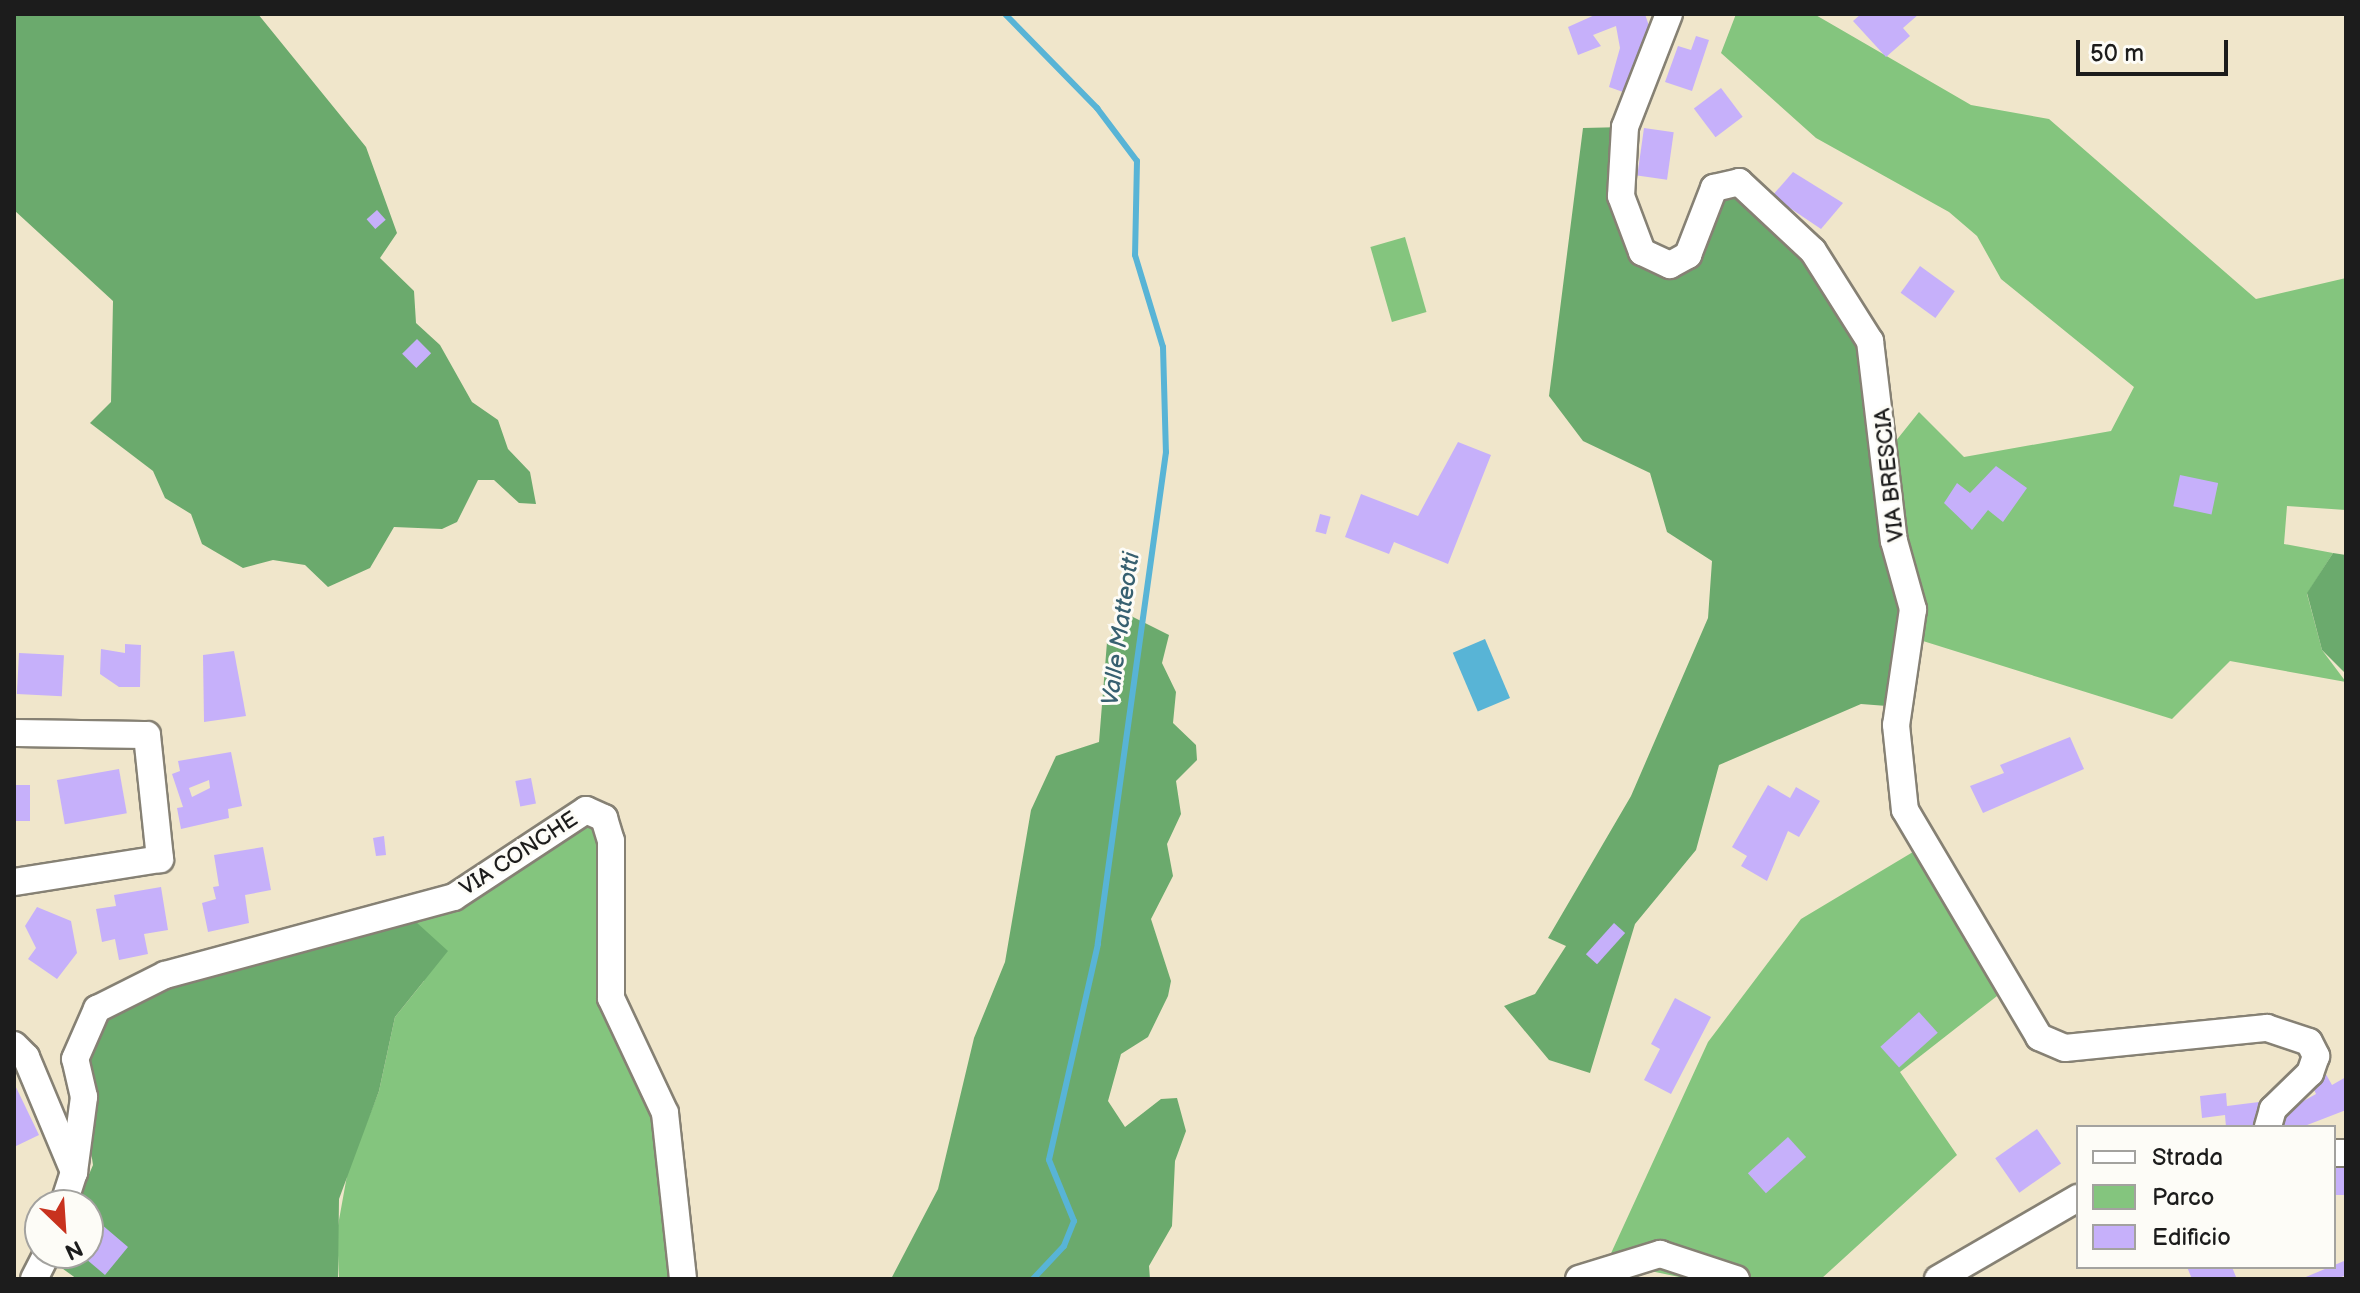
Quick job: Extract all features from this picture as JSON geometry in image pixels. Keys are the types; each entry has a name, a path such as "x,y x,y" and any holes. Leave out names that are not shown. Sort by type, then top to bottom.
{"street":[{"name":"VIA BRESCIA","path":"1669,14 1625,127 1621,196 1642,252 1670,265 1688,255 1714,188 1739,182 1796,229 1870,341 1894,541 1913,609 1896,725 1905,810 2039,1037 2065,1048 2267,1028 2309,1042 2316,1056 2310,1073 2273,1109 2269,1125"},
{"path":"14,733 147,735 160,859 14,882"},
{"name":"VIA CONCHE","path":"74,1172 84,1097 75,1059 97,1009 165,975 454,897 586,810 604,818 611,841 611,998 665,1113 683,1279"},
{"path":"14,1045 74,1172 68,1189"},
{"path":"1938,1279 2076,1199"},
{"path":"1579,1279 1660,1254 1736,1279"}],"green space":[{"path":"14,14 258,14 366,147 397,233 380,258 414,291 416,323 440,345 472,402 498,420 508,449 530,472 536,504 519,503 494,480 478,480 457,522 442,529 394,527 370,568 328,587 305,565 273,560 243,568 202,544 191,514 165,498 153,471 90,423 111,402 113,301 14,210"},
{"path":"1736,14 1814,14 1971,105 2049,119 2256,299 2346,278 2346,510 2287,506 2284,544 2333,553 2307,594 2322,650 2346,682 2230,661 2172,719 1907,636 1887,452 1919,412 1964,457 2111,431 2134,387 2001,279 1977,236 1949,212 1816,138 1721,53"},
{"path":"1625,127 1630,227 1670,265 1707,199 1749,191 1870,341 1907,636 1900,707 1861,704 1719,765 1696,850 1635,924 1590,1073 1549,1060 1504,1006 1535,994 1566,946 1548,938 1631,796 1708,618 1712,561 1667,532 1650,473 1583,441 1549,396 1583,128"},
{"path":"1405,237 1426,312 1392,322 1370,247"},
{"path":"2333,553 2346,555 2346,674 2322,650 2307,593"},
{"path":"1125,613 1169,635 1162,663 1176,692 1173,723 1196,745 1197,760 1176,781 1181,814 1167,844 1173,876 1151,919 1171,981 1168,996 1148,1037 1121,1054 1108,1101 1125,1127 1161,1099 1177,1098 1186,1131 1175,1161 1172,1226 1149,1266 1150,1279 891,1279 938,1189 974,1038 1005,962 1031,810 1056,756 1099,742 1107,642"},
{"path":"578,820 602,830 612,980 655,1117 672,1279 339,1279 337,1231 348,1170 379,1091 395,1017 424,981 405,912"},
{"path":"1938,837 1956,897 2006,989 1900,1072 1957,1155 1821,1279 1689,1279 1607,1262 1708,1042 1801,919"},
{"path":"405,912 448,951 395,1017 379,1091 339,1199 338,1279 77,1279 63,1269 104,1269 104,1189 83,1189 93,1165 78,1066 100,1001"}],"water":[{"path":"1485,639 1510,698 1478,712 1453,653"}],"building":[{"path":"1597,14 1645,14 1651,32 1623,92 1609,87 1620,48 1616,26 1593,35 1601,46 1578,55 1568,27"},
{"path":"1861,14 1919,14 1903,28 1910,36 1886,57 1853,21"},
{"path":"1696,36 1709,40 1692,91 1665,82 1678,46 1691,50"},
{"path":"1721,88 1743,117 1716,137 1694,108"},
{"path":"1644,128 1674,132 1667,180 1637,176"},
{"path":"1793,172 1843,203 1821,229 1772,196"},
{"path":"377,210 386,220 375,229 367,219"},
{"path":"1920,266 1955,291 1935,318 1901,293"},
{"path":"417,339 431,353 416,368 402,354"},
{"path":"1458,442 1491,455 1448,564 1394,542 1389,554 1345,537 1361,494 1418,516"},
{"path":"1996,466 2027,488 2003,522 1988,510 1972,530 1944,503 1957,483 1970,493"},
{"path":"2180,475 2218,483 2211,514 2173,506"},
{"path":"1320,514 1331,517 1326,534 1315,531"},
{"path":"125,644 141,645 140,687 119,687 100,674 101,649 125,653"},
{"path":"234,651 246,716 204,722 203,655"},
{"path":"19,653 64,655 62,696 17,694"},
{"path":"2070,737 2084,769 1983,813 1970,786 2004,773 2000,765"},
{"path":"231,752 242,806 228,809 229,818 181,829 177,808 183,807 172,774 180,771 178,761","holes":["209,780 210,788 192,797 189,788"]},
{"path":"119,769 127,813 65,824 57,780"},
{"path":"531,778 536,804 520,807 515,781"},
{"path":"14,785 30,785 30,821 14,821"},
{"path":"1768,785 1790,798 1796,787 1820,801 1799,837 1788,831 1767,881 1741,866 1747,856 1732,847"},
{"path":"384,836 386,855 376,856 373,838"},
{"path":"263,847 271,890 245,895 249,923 208,932 202,903 216,899 213,887 219,886 214,855"},
{"path":"161,887 168,930 144,934 148,954 119,960 115,939 102,942 96,909 116,906 114,895"},
{"path":"37,907 71,921 77,953 57,979 28,959 36,948 25,926"},
{"path":"1614,923 1625,933 1597,964 1586,954"},
{"path":"1675,998 1711,1017 1671,1094 1644,1080 1660,1049 1651,1044"},
{"path":"1919,1012 1938,1033 1899,1068 1880,1047"},
{"path":"2323,1069 2332,1085 2346,1077 2346,1110 2307,1125 2275,1125 2273,1118 2316,1094 2309,1079"},
{"path":"14,1083 39,1135 14,1147"},
{"path":"2226,1093 2227,1106 2259,1102 2262,1125 2226,1125 2225,1115 2202,1118 2200,1096"},
{"path":"2037,1129 2061,1163 2019,1193 1995,1158"},
{"path":"1788,1137 1806,1157 1766,1193 1748,1173"},
{"path":"2336,1167 2346,1167 2346,1195 2336,1195"},
{"path":"104,1227 128,1247 105,1275 98,1269 104,1269"},
{"path":"2344,1261 2346,1275 2337,1279 2301,1279 2325,1269 2336,1269 2336,1264"},
{"path":"2188,1269 2233,1269 2236,1277 2192,1279"}],"waterway":[{"name":"Valle Matteotti","path":"1005,14 1097,108 1137,161 1135,255 1163,347 1166,452 1098,944 1049,1160 1074,1221 1064,1246 1033,1279"}]}
